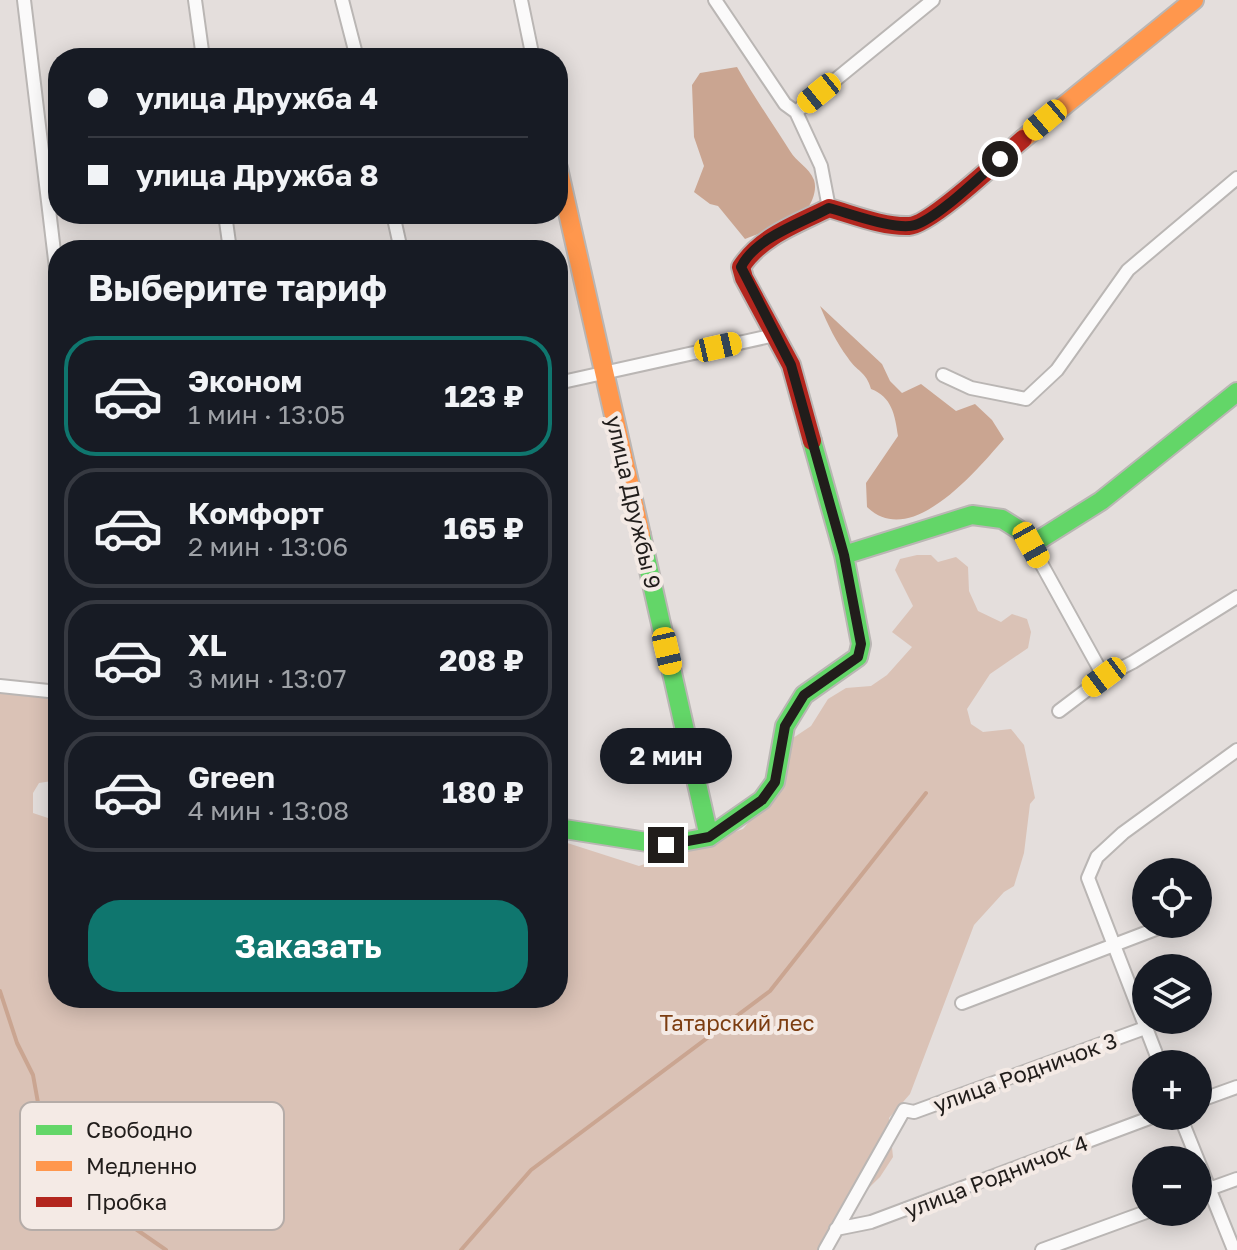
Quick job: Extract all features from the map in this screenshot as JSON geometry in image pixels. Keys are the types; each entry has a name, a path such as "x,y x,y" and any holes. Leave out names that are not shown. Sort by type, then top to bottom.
{"street":[{"path":"24,0 48,201"},
{"path":"195,0 202,48"},
{"path":"342,0 354,48"},
{"path":"521,0 531,48"},
{"path":"715,0 785,104 796,112 821,166 829,208"},
{"path":"796,112 933,0"},
{"path":"568,830 666,845 709,837 762,800 775,782 785,726 804,695 858,657 861,644 844,555 791,365 741,267 746,256 756,247 829,208 894,225 913,226 931,217 1194,0"},
{"path":"943,375 971,388 1026,399 1057,370 1128,270 1237,178"},
{"name":"улица Дружбы 9","path":"568,211 709,837"},
{"path":"568,381 775,335"},
{"path":"1031,545 1101,501 1237,392"},
{"path":"844,555 972,515 1002,519 1021,531 1031,545 1104,677"},
{"path":"1059,711 1104,677 1237,597"},
{"path":"0,686 48,691"},
{"path":"1132,993 1088,878 1097,857 1123,833 1237,750"},
{"path":"962,1003 1132,938"},
{"name":"улица Родничок 3","path":"836,1229 904,1110 914,1112 1132,1033"},
{"path":"1212,1096 1237,1087"},
{"name":"улица Родничок 4","path":"836,1229 871,1222 1132,1125"},
{"path":"1212,1187 1237,1179"},
{"path":"1212,1206 1234,1250"},
{"path":"1042,1250 1132,1217"},
{"path":"825,1250 836,1229"}],"green space":[{"name":"Татарский лес","path":"931,555 938,562 956,557 968,567 969,591 978,611 1001,622 1012,614 1027,619 1031,632 1028,648 990,674 967,709 971,724 983,732 1011,729 1024,745 1035,798 1030,804 1024,853 1014,886 1004,892 974,925 910,1094 889,1118 893,1157 880,1177 835,1221 819,1250 0,1250 0,688 48,693 48,782 39,783 33,793 33,813 48,818 48,1008 568,1008 568,843 639,866 743,829 779,785 790,740 811,726 828,699 846,688 871,686 887,675 912,647 892,632 913,606 895,570 900,559"}],"shaded area":[{"path":"737,67 793,155 812,175 815,187 811,202 801,215 745,239 718,206 694,192 704,166 694,137 692,85 700,73"},
{"path":"820,306 882,364 890,381 902,393 921,384 956,411 975,404 992,420 1004,439 960,486 922,513 903,519 884,518 867,507 866,483 898,436 895,421 888,402 871,389 867,379 851,363"}],"waterway":[{"path":"461,1250 531,1170 770,991 926,793"},
{"path":"0,991 17,1043 33,1075 38,1102"},
{"path":"137,1230 166,1250"}],"traffic: fast":[{"path":"844,555 972,515 1002,519 1021,531 1031,545 1101,501 1237,392"},
{"path":"568,830 666,845 709,837 762,800 775,782 785,726 804,695 858,657 861,644 844,555 812,441"},
{"path":"641,535 709,837"}],"traffic: slow":[{"path":"1023,139 1194,0"},
{"path":"568,212 641,535"}],"traffic: jam":[{"path":"812,441 791,365 741,267 769,239 829,208 889,225 919,223 949,203 1023,139"}],"route":[{"path":"666,845 709,837 762,800 775,782 785,726 804,695 858,657 861,644 844,555 791,365 744,278 741,267 746,256 756,247 829,208 894,225 913,226 931,217 1000,159"}]}
